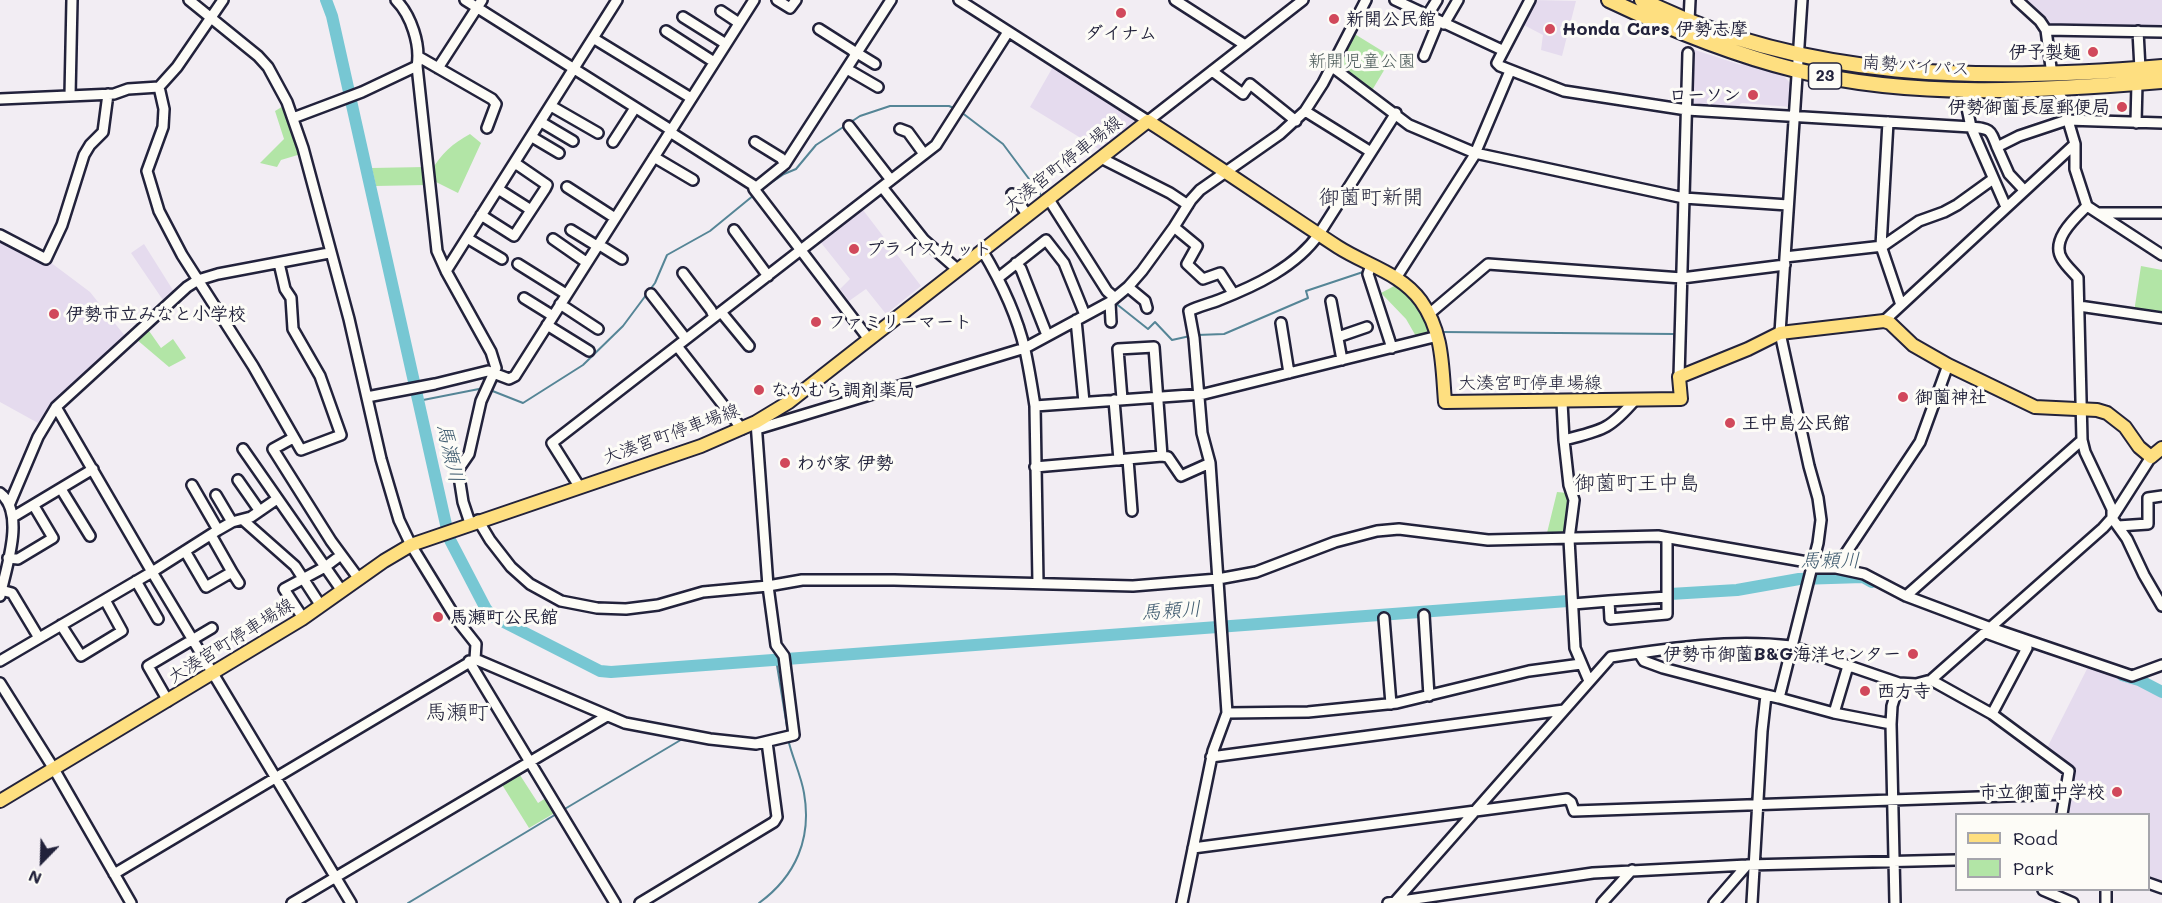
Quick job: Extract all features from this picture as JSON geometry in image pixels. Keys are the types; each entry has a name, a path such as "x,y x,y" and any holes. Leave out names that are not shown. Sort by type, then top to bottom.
{"highway":[{"name":"南勢バイパス","path":"1610,0 1715,46 1798,70 1897,86 1968,88 2138,76 2162,81"},
{"name":"南勢バイパス","path":"1642,0 1735,38 1799,56 1888,70 2053,82"},
{"name":"南勢バイパス","path":"2138,76 2162,67"}],"main road":[{"name":"大湊宮町停車場線","path":"0,801 214,674 303,618 411,545 756,426 1148,121 1319,234 1396,278 1416,295 1429,314 1438,336 1445,402 1681,399 1679,377"},
{"path":"1679,377 1780,333 1884,321 1890,323 1913,345 1948,365 2035,407 2097,410 2107,413 2125,427 2139,447 2159,451"}],"street":[{"path":"70,96 72,0"},
{"path":"189,0 268,67 282,92 293,118 349,319 381,459 399,520 411,545 458,620 476,644 472,660 615,903"},
{"path":"0,99 108,94 128,89 159,87 177,67 223,0"},
{"path":"396,0 407,16 416,40 433,229 437,250 446,271 491,352 495,364 494,372 486,388 469,454 458,470 463,502 474,522 511,567 530,584 561,601 577,605 626,609 658,605 703,592 768,586 802,580 1133,586 1218,579 1256,572 1335,542 1377,531 1399,529 1488,540 1658,536 1810,572 1836,568 1864,574 1906,596 2027,648 1992,714"},
{"path":"465,0 479,4 573,69 753,185 868,338"},
{"path":"446,271 618,0"},
{"path":"367,397 488,371 509,379 513,378 754,0"},
{"path":"777,0 790,8 796,0"},
{"path":"959,0 1148,121 1303,0"},
{"path":"1175,0 1245,45"},
{"path":"472,660 625,723 694,737 756,744 794,735 784,656 776,645 768,586 756,426 1024,348 1112,300 1128,287 1200,190 1296,121 1305,111 1366,0"},
{"path":"1395,0 1502,50"},
{"path":"1427,16 1437,0"},
{"path":"1424,56 1441,23 1458,0"},
{"path":"1530,0 1502,50 1497,65 1564,92 1687,110 1988,128 2009,174 2024,190"},
{"path":"1689,21 1690,0"},
{"path":"1779,698 1818,543 1821,520 1780,333 1802,0"},
{"path":"2017,0 2040,21 2046,30 2053,82 2061,97 2075,144 2075,169 2087,206 2162,255"},
{"path":"757,193 786,164 847,69 886,2"},
{"path":"438,68 479,4"},
{"path":"721,11 739,23"},
{"path":"683,17 726,44"},
{"path":"819,29 856,54 875,63"},
{"path":"2046,30 2162,32"},
{"path":"666,31 714,62"},
{"path":"2136,123 2138,31"},
{"path":"579,486 552,443 936,145 1008,32"},
{"path":"593,38 691,98"},
{"path":"1679,377 1688,53"},
{"path":"293,118 362,92 418,61 438,68 492,99 496,104 487,128"},
{"path":"1331,66 1410,125 1475,153 1684,198 1788,205"},
{"path":"847,69 878,87"},
{"path":"1396,278 1475,153 1510,70"},
{"path":"1212,71 1243,94 1250,84 1296,121"},
{"path":"159,87 164,101 163,127 147,171 159,211 182,255 253,366 301,450 341,435 320,376 293,329 291,298 285,289 279,263"},
{"path":"1968,88 1967,108 1971,127 2006,207"},
{"path":"0,235 46,258 62,225 84,155 90,144 103,132 108,94"},
{"path":"551,106 598,133"},
{"path":"613,142 635,108"},
{"path":"1305,111 1371,152"},
{"path":"1182,903 1211,758 1227,713 1210,463 1202,433 1194,338 1189,311 1284,268 1304,250 1319,234 1396,113"},
{"path":"1997,147 2019,136 2067,120 2162,123"},
{"path":"542,122 573,141"},
{"path":"1888,122 1881,246 1901,305"},
{"path":"849,126 891,180"},
{"path":"900,129 908,132 924,154"},
{"path":"532,136 559,153"},
{"path":"755,142 781,158 786,164"},
{"path":"1884,321 2075,144"},
{"path":"654,157 693,180"},
{"path":"1101,158 1170,193 1188,205"},
{"path":"481,215 514,236 531,210 547,184 515,163"},
{"path":"1429,314 1488,264 1682,278 1881,246 1919,221 1957,205 1993,179"},
{"path":"567,187 615,218"},
{"path":"882,187 924,240 957,269"},
{"path":"498,189 531,210"},
{"path":"1012,194 1027,214"},
{"path":"1048,198 1112,300 1111,322"},
{"path":"2087,206 2070,225 2059,244 2061,258 2078,278 2082,440 2085,452 2112,509 2115,522 2127,539 2144,575 2159,593 2162,606"},
{"path":"2099,213 2162,213"},
{"path":"1174,228 1197,246 1186,264 1203,279 1220,273 1233,293"},
{"path":"571,230 622,259"},
{"path":"734,230 768,276"},
{"path":"466,238 502,259"},
{"path":"553,239 586,262"},
{"path":"998,278 1046,240 1064,263 1081,317 1084,402"},
{"path":"982,250 998,278 1024,348 1035,406 1038,583"},
{"path":"10,503 38,437 56,407 172,300 198,280 218,274 329,253"},
{"path":"1016,263 1021,269 1047,335"},
{"path":"518,264 566,294"},
{"path":"1371,265 1368,274 1392,348"},
{"path":"683,273 711,310 749,346"},
{"path":"1128,287 1145,301 1147,308"},
{"path":"651,294 686,339"},
{"path":"524,298 553,316"},
{"path":"1331,301 1342,360"},
{"path":"560,304 598,329"},
{"path":"2079,306 2162,318"},
{"path":"1281,323 1289,373"},
{"path":"547,325 589,351"},
{"path":"1338,337 1367,327"},
{"path":"1035,406 1199,394 1438,336"},
{"path":"677,346 742,429"},
{"path":"1132,511 1123,460 1118,400 1118,349 1154,347 1162,456"},
{"path":"1836,568 1920,442 1948,365"},
{"path":"1564,440 1601,430 1616,422 1635,400"},
{"path":"1562,402 1569,484 1574,500 1569,539 1575,648 1589,681"},
{"path":"56,407 152,572 351,903"},
{"path":"293,438 273,449 359,579"},
{"path":"1906,596 2082,440"},
{"path":"243,449 342,591"},
{"path":"1393,902 1611,657 1730,643 1791,646 1899,683 1916,684 1931,680 2115,522 2159,451"},
{"path":"1035,467 1162,456 1168,458 1181,476 1210,463"},
{"path":"13,517 93,469"},
{"path":"238,480 259,510"},
{"path":"192,485 239,583"},
{"path":"61,489 90,536"},
{"path":"0,493 10,503 14,527 1,593 12,593 39,638"},
{"path":"216,495 232,522"},
{"path":"2115,522 2148,524 2148,498 2162,495"},
{"path":"0,661 232,522 243,520 277,499"},
{"path":"8,558 18,559 53,538 34,506"},
{"path":"243,520 295,566 321,606"},
{"path":"1609,601 1610,618 1667,614 1667,538"},
{"path":"185,551 206,587 232,572"},
{"path":"303,618 284,589 325,567 341,555"},
{"path":"136,581 158,619"},
{"path":"1573,604 1667,597"},
{"path":"62,625 81,656 122,631 105,600"},
{"path":"1424,615 1429,696"},
{"path":"1384,618 1391,704"},
{"path":"168,701 148,666 212,628"},
{"path":"1988,630 2132,676 2162,665"},
{"path":"1639,653 1644,661 1662,668 1834,713 1891,724"},
{"path":"114,874 472,660"},
{"path":"1227,713 1317,711 1391,704 1511,675 1581,664"},
{"path":"1834,713 1848,666"},
{"path":"1931,680 1992,714 2069,771 2062,813"},
{"path":"0,683 54,769 130,903"},
{"path":"1895,903 1891,724 1892,706 1899,683"},
{"path":"1752,903 1751,865 1766,695"},
{"path":"1211,758 1564,710"},
{"path":"292,903 607,716"},
{"path":"640,903 774,822 777,817 767,742"},
{"path":"1193,848 1567,799 1571,802 1574,811 2065,794"},
{"path":"1393,902 1551,878 1632,870 1955,860"},
{"path":"1714,903 1751,865"},
{"path":"1602,903 1632,870"},
{"path":"2045,891 2073,903"}],"shaded area":[{"name":"Honda Cars 伊勢志摩","path":"1533,0 1576,1 1562,56 1541,50 1543,35 1520,23"},
{"path":"2025,0 2162,0 2162,29 2052,26"},
{"path":"1692,49 1741,65 1742,63 1780,72 1792,85 1791,107 1742,103 1739,108 1690,106"},
{"path":"1054,65 1140,119 1102,151 1030,107"},
{"path":"860,206 921,286 886,314 866,289 849,301 840,289 850,279 818,239"},
{"name":"伊勢市立みなと小学校","path":"0,235 46,259 90,292 125,336 49,406 38,423 0,402"},
{"path":"144,244 176,295 165,303 131,253"},
{"name":"市立御薗中学校","path":"2088,667 2139,685 2162,696 2162,881 2150,876 2150,813 2068,813 2074,769 2047,748"}],"green space":[{"name":"新開児童公園","path":"1353,33 1392,57 1371,92 1335,65"},
{"path":"285,105 301,154 281,160 277,167 260,163 284,139 275,111"},
{"path":"470,134 481,143 458,193 432,180 431,171 448,150"},
{"path":"425,167 426,185 376,186 372,168"},
{"path":"2141,266 2162,270 2162,316 2134,312"},
{"path":"1396,285 1403,288 1414,299 1433,333 1417,338 1406,319 1381,293"},
{"path":"147,328 161,348 173,339 186,358 169,367 136,339"},
{"path":"1557,492 1568,493 1572,502 1567,537 1546,537"},
{"path":"518,772 538,803 549,796 558,811 529,828 501,783"}],"waterway":[{"name":"馬瀬川","path":"326,0 332,16 449,538 486,609 492,616 600,671 1568,601"},
{"path":"759,191 784,174 796,169 816,145 860,116 890,106 949,106 956,109"},
{"path":"961,112 1003,144 1041,195"},
{"path":"490,390 523,403 583,365 623,326 655,283 667,255 710,231 754,195"},
{"path":"1197,335 1224,334 1308,298 1306,291 1363,272 1364,274"},
{"path":"1114,302 1148,329 1155,322 1172,340 1190,336"},
{"path":"1443,332 1674,334 1674,370"},
{"path":"418,401 484,388"},
{"name":"馬頼川","path":"1670,594 1737,590 1799,579 1863,577 1872,582"},
{"path":"776,659 788,733"},
{"name":"馬頼川","path":"2122,675 2139,680 2162,692"},
{"path":"563,810 684,738"},
{"path":"759,903 783,881 792,868 806,825 804,793 788,739"},
{"path":"408,903 558,813"}],"place":[{"name":"ダイナム","path":"1121,13"},
{"name":"新開公民館","path":"1334,19"},
{"name":"Honda Cars 伊勢志摩","path":"1550,29"},
{"name":"伊予製麺","path":"2093,52"},
{"name":"ローソン","path":"1753,95"},
{"name":"伊勢御薗長屋郵便局","path":"2122,107"},
{"name":"プライスカット","path":"854,249"},
{"name":"伊勢市立みなと小学校","path":"54,314"},
{"name":"ファミリーマート","path":"816,322"},
{"name":"なかむら調剤薬局","path":"759,390"},
{"name":"御薗神社","path":"1903,397"},
{"name":"王中島公民館","path":"1730,423"},
{"name":"わが家 伊勢","path":"785,463"},
{"name":"馬瀬町公民館","path":"438,617"},
{"name":"伊勢市御薗B&G海洋センター","path":"1913,654"},
{"name":"西方寺","path":"1865,691"},
{"name":"市立御薗中学校","path":"2117,792"}],"district":[{"name":"御薗町新開","path":"1371,198"},
{"name":"御薗町王中島","path":"1637,484"},
{"name":"馬瀬町","path":"457,713"}]}
